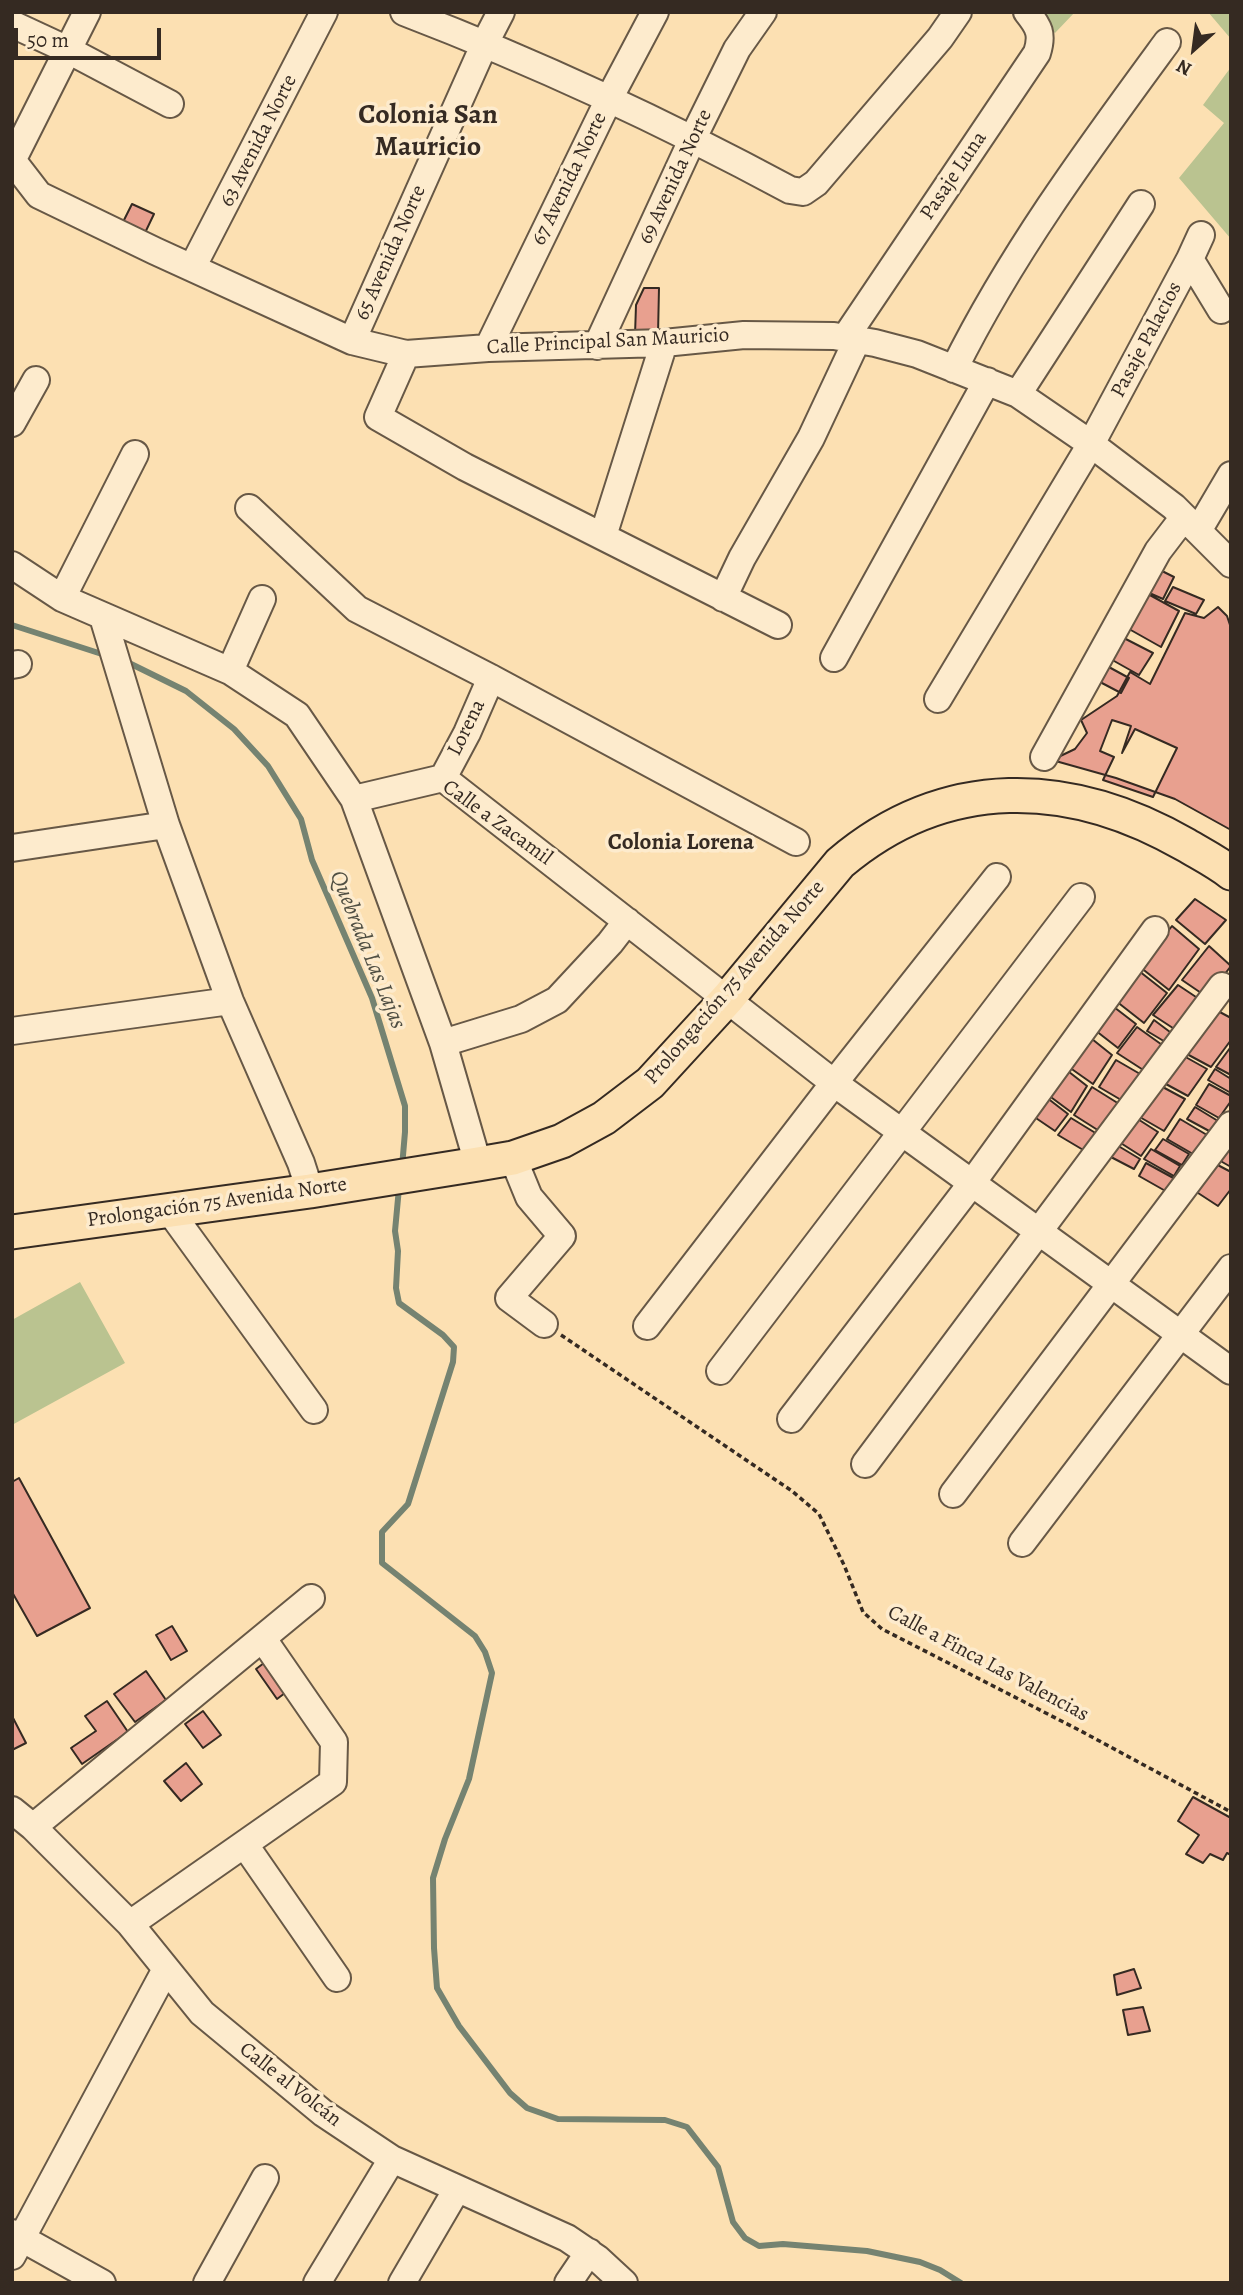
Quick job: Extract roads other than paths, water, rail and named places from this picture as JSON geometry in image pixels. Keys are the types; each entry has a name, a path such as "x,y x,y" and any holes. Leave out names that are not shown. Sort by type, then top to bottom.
{"main road":[{"name":"Prolongación 75 Avenida Norte","path":"12,1232 310,1191 513,1158 562,1141 604,1118 650,1083 728,998 840,863 861,846 891,828 937,807 979,798 1026,794 1076,800 1115,810 1167,834 1231,873"}],"street":[{"path":"12,160 87,12"},
{"name":"63 Avenida Norte","path":"192,268 324,12"},
{"path":"404,12 485,43 610,97 790,190 803,192 816,183 940,38 958,12"},
{"name":"65 Avenida Norte","path":"352,341 501,12"},
{"name":"67 Avenida Norte","path":"488,348 610,97 655,12"},
{"name":"69 Avenida Norte","path":"597,346 737,49 763,12"},
{"name":"Pasaje Luna","path":"723,598 742,558 811,438 851,339 1037,53 1041,41 1040,29 1027,12"},
{"path":"12,24 68,50 170,104"},
{"path":"954,369 971,334 1031,234 1167,42"},
{"name":"Calle Principal San Mauricio","path":"12,160 39,195 352,341 406,354 488,348 664,343 744,335 851,339 917,354 1018,394 1091,444 1174,507 1231,564"},
{"path":"1018,394 1141,204"},
{"name":"Pasaje Palacios","path":"938,699 1091,444 1201,235"},
{"path":"1190,259 1222,310"},
{"path":"603,536 664,343"},
{"path":"406,354 378,417 465,467 778,625"},
{"path":"12,423 36,380"},
{"path":"834,658 987,381"},
{"path":"62,598 135,454"},
{"path":"1044,757 1158,551 1191,524 1231,475"},
{"path":"249,508 357,609 796,842"},
{"path":"12,565 62,598 230,671 297,715 354,799 443,1043 464,1165"},
{"path":"230,671 262,599"},
{"path":"103,617 166,825 230,1001 301,1163 310,1191"},
{"name":"Lorena","path":"443,778 467,733 491,678"},
{"name":"Calle a Zacamil","path":"354,799 443,778 834,1083 1231,1371"},
{"path":"12,848 166,825"},
{"path":"648,1326 834,1083 997,877"},
{"path":"720,1371 1081,897"},
{"path":"443,1043 521,1019 557,1000 627,921"},
{"path":"791,1419 972,1183 1155,930"},
{"path":"865,1464 1222,986"},
{"path":"12,1031 230,1001"},
{"path":"953,1494 1231,1125"},
{"path":"513,1158 529,1196 562,1236 509,1298 544,1324"},
{"path":"169,1210 314,1410"},
{"path":"1022,1543 1231,1268"},
{"path":"33,1827 311,1598"},
{"path":"130,1924 333,1782 334,1742 263,1639"},
{"name":"Calle al Volcán","path":"12,1810 33,1827 130,1924 202,2013 323,2113 392,2159 567,2238 589,2252 623,2282"},
{"path":"245,1845 337,1978"},
{"path":"102,2283 16,2242 166,1969"},
{"path":"317,2283 392,2159"},
{"path":"207,2283 265,2178"},
{"path":"402,2283 457,2189"},
{"path":"568,2283 589,2252"}],"waterway":[{"name":"Quebrada Las Lajas","path":"12,625 108,656"},
{"name":"Quebrada Las Lajas","path":"125,661 186,691 234,729 268,766 301,819 312,860 372,998 405,1106 402,1167"},
{"name":"Quebrada Las Lajas","path":"399,1188 395,1231 398,1251 396,1288 399,1303 443,1335 454,1347 453,1362 408,1504 382,1532 382,1563 475,1636 485,1652 492,1673 469,1779 433,1878 437,1988 459,2026 510,2093 527,2108 558,2119 665,2120 687,2127 718,2167 733,2222 745,2238 759,2246 783,2244 867,2251 920,2262 961,2283"}],"district":[{"name":"Colonia San Mauricio","path":"428,132"},
{"name":"Colonia Lorena","path":"681,843"}]}
